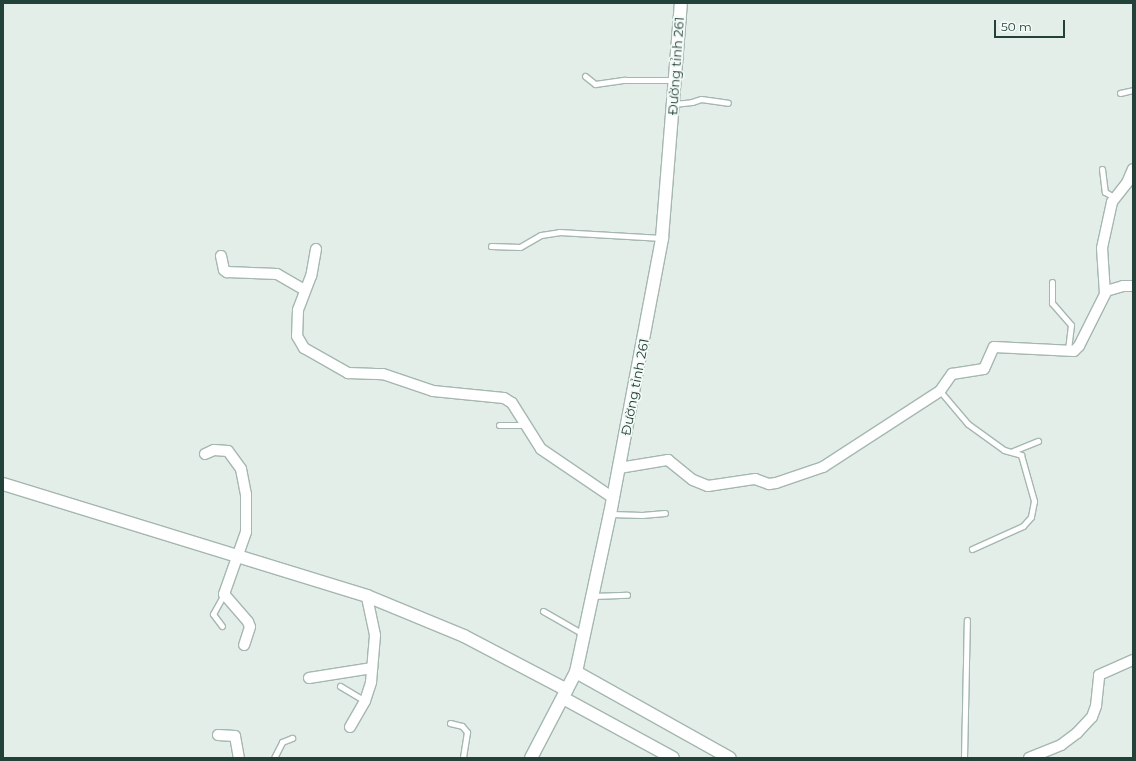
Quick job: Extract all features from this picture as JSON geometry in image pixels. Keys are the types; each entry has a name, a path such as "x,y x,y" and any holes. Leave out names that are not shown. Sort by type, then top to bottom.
{"main road":[{"name":"Đường tỉnh 261","path":"531,758 576,672 610,514 662,238 681,3"},
{"path":"3,484 367,596 470,639 673,758"},
{"path":"576,672 730,758"}],"street":[{"path":"619,468 668,460 693,480 708,486 755,479 776,483 823,466 940,391 952,374 984,369 991,351 998,345 1068,352 1079,346 1106,291 1102,248 1114,197 1128,183 1133,169"},
{"path":"316,249 311,276 298,310 297,336 304,348 348,373 383,374 433,391 504,398 512,403 525,425 542,448 613,498"},
{"path":"221,256 224,270 227,272 277,274 305,290"},
{"path":"1106,291 1123,286 1133,286"},
{"path":"205,454 214,450 228,451 241,469 246,494 246,532 239,557 224,594 248,622 250,627 244,644"},
{"path":"350,727 365,701 371,682 375,635 367,596"},
{"path":"1028,758 1061,745 1078,733 1094,712 1099,675 1133,660"},
{"path":"309,678 372,668"},
{"path":"218,734 235,736 239,758"}],"lane":[{"path":"586,76 595,84 625,80 675,80"},
{"path":"1120,93 1133,90"},
{"path":"674,104 692,102 701,99 728,103"},
{"path":"1102,169 1105,192 1114,197"},
{"path":"491,246 520,247 541,235 559,232 662,238"},
{"path":"1052,282 1052,303 1071,325 1068,352"},
{"path":"940,391 968,424 996,445 1022,456 1034,501 1031,517 1016,531 972,549"},
{"path":"499,425 525,425"},
{"path":"1013,451 1038,441"},
{"path":"610,514 642,515 665,513"},
{"path":"222,626 213,614 224,594"},
{"path":"592,596 627,596"},
{"path":"543,612 584,634"},
{"path":"964,758 968,620"},
{"path":"340,686 365,701"},
{"path":"450,723 462,726 467,732 463,758"},
{"path":"274,758 282,742 292,738"}]}
